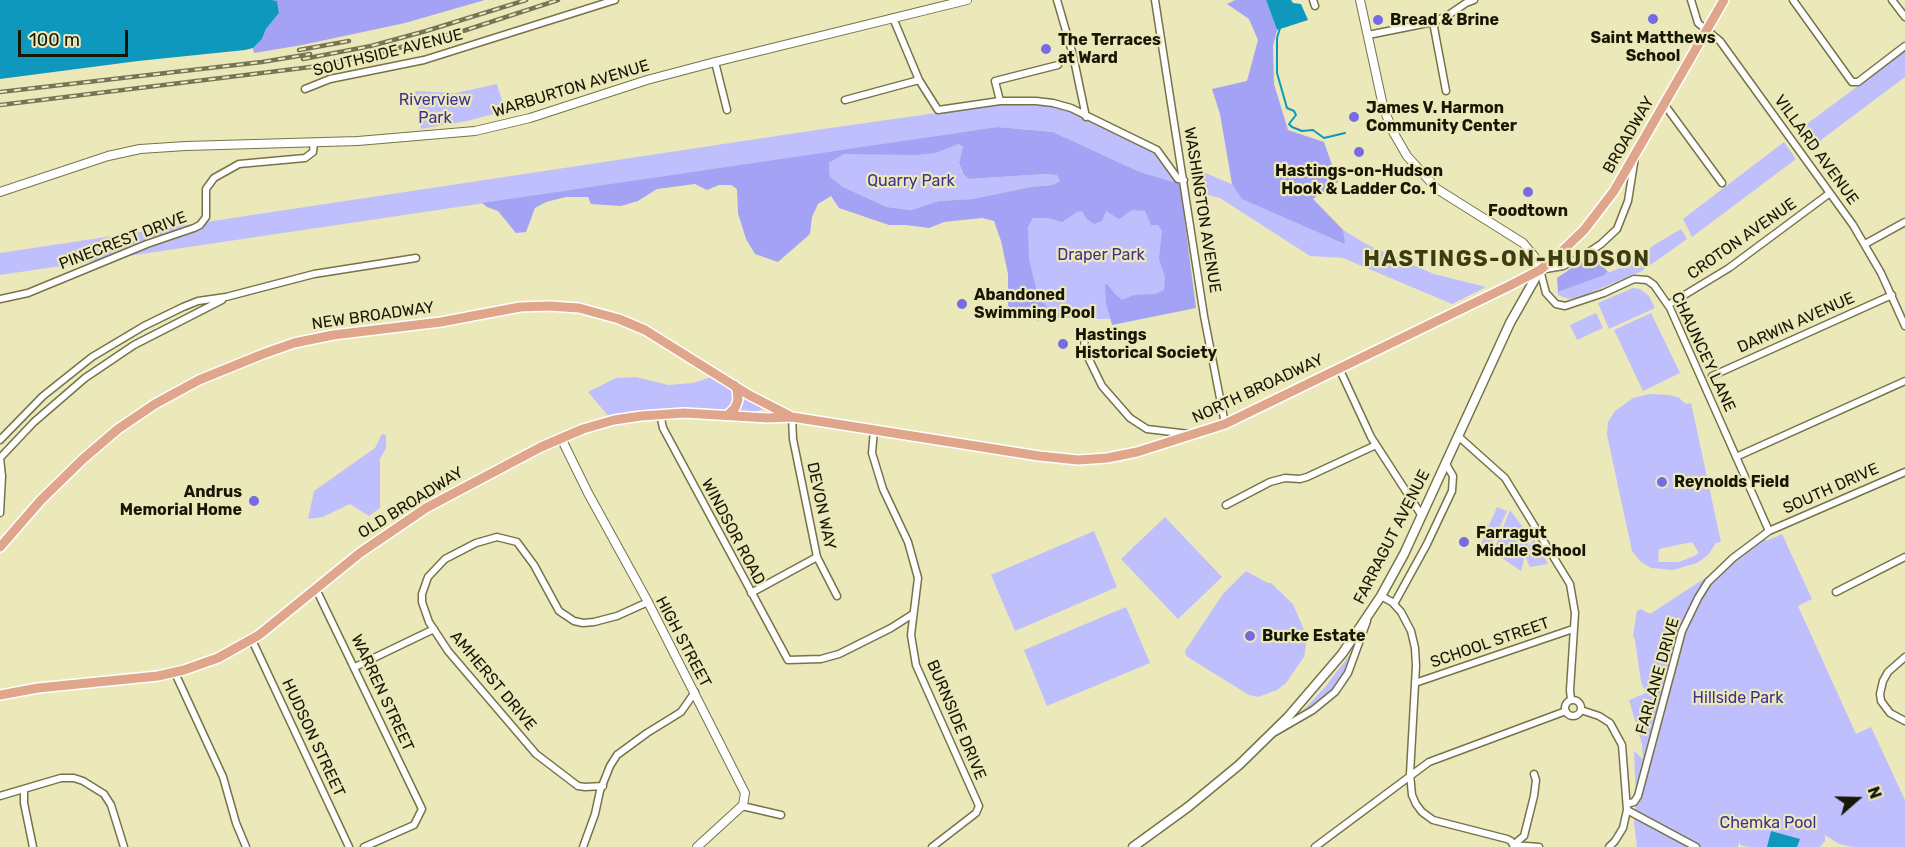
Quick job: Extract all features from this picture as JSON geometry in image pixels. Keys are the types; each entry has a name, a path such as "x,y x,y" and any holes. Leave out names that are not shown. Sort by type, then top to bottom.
{"main road":[{"name":"BROADWAY","path":"1540,270 1570,244 1595,217 1614,191 1724,0"},
{"name":"NORTH BROADWAY","path":"792,417 1028,455 1068,459 1119,456 1195,435 1225,424 1540,270"},
{"name":"FARRAGUT AVENUE","path":"1133,847 1214,786 1269,736 1314,689 1342,654 1381,596 1422,516 1510,323 1540,270"},
{"name":"NEW BROADWAY","path":"0,547 29,512 71,470 105,439 138,415 165,398 205,378 262,354 315,338 430,323 520,307 569,307 599,313 636,326 792,417"},
{"path":"728,415 738,400 738,392 734,385"},
{"name":"OLD BROADWAY","path":"0,695 38,688 175,673 218,658 252,640 370,545 415,515 521,457 561,438 604,422 660,414 792,417"}],"street":[{"name":"SOUTHSIDE AVENUE","path":"305,89 330,79 423,60 615,0"},
{"name":"WARBURTON AVENUE","path":"0,192 108,156 140,149 358,141 475,131 530,118 636,83 715,62 968,0"},
{"path":"1057,0 1073,55 1086,117"},
{"name":"WASHINGTON AVENUE","path":"1155,0 1205,321 1225,424"},
{"path":"1360,0 1383,106 1392,130 1407,156 1437,189 1523,243 1534,256 1540,270 1563,266 1580,258 1601,244 1617,229 1628,201 1635,155"},
{"path":"1368,35 1432,22 1474,0"},
{"name":"VILLARD AVENUE","path":"1691,0 1698,22 1720,41 1865,244 1892,295 1905,326"},
{"path":"1793,0 1852,82 1858,81 1905,46"},
{"path":"1892,0 1905,18"},
{"path":"893,18 919,80 938,110 1000,101 1053,103 1071,108 1157,150 1178,178 1184,180"},
{"path":"1432,22 1446,91"},
{"path":"715,62 727,110"},
{"path":"1000,101 995,81 1058,65"},
{"path":"845,100 919,80"},
{"path":"1664,104 1722,183"},
{"name":"PINECREST DRIVE","path":"0,299 28,293 147,244 195,228 206,217 206,189 214,178 239,164 305,158 313,152 314,142"},
{"name":"CROTON AVENUE","path":"1668,305 1729,268 1830,193"},
{"path":"1865,244 1905,222"},
{"path":"0,440 44,396 97,355 144,326 183,307 198,301 226,297 314,274 416,258"},
{"name":"CHAUNCEY LANE","path":"1540,270 1548,297 1561,305 1573,304 1638,278 1654,285 1668,305 1769,531"},
{"name":"DARWIN AVENUE","path":"1712,376 1892,295"},
{"path":"0,513 2,476 0,458 34,422 63,395 104,364 134,345 226,297"},
{"path":"1085,336 1084,350 1102,386 1130,418 1147,429 1195,435"},
{"path":"97,355 104,364"},
{"path":"1340,368 1376,445 1422,516"},
{"path":"1736,457 1905,381"},
{"name":"WINDSOR ROAD","path":"660,414 663,428 788,660 821,659 839,654 914,614"},
{"name":"DEVON WAY","path":"792,417 793,439 817,557 837,596"},
{"name":"BURNSIDE DRIVE","path":"874,430 872,453 882,489 915,561 918,578 911,635 916,665 979,806 976,813 932,847"},
{"path":"1458,436 1505,478 1566,578 1574,600 1571,700"},
{"name":"HIGH STREET","path":"561,438 742,783 745,793 742,806"},
{"path":"1226,505 1270,482 1285,478 1307,477 1376,445"},
{"path":"1394,604 1427,544 1452,491 1453,476 1446,464"},
{"name":"SOUTH DRIVE","path":"1769,531 1905,472"},
{"name":"FARLANE DRIVE","path":"1609,847 1623,828 1627,807 1634,802 1640,792 1682,631 1698,598 1717,572 1769,531"},
{"name":"AMHERST DRIVE","path":"603,786 578,786 536,754 448,651 434,629 422,602 422,594 428,577 445,559 476,543 496,537 517,542 534,565 559,610 574,621 594,622 617,616 648,602"},
{"path":"751,593 817,557"},
{"path":"1836,592 1905,557"},
{"name":"WARREN STREET","path":"316,589 422,809 414,825 364,847"},
{"path":"1381,596 1394,604 1407,624 1416,657 1410,774 1412,795 1418,808 1426,817 1433,820 1507,838 1513,846"},
{"path":"1269,736 1313,710 1335,692 1352,665 1369,615"},
{"path":"355,667 434,629"},
{"name":"SCHOOL STREET","path":"1415,682 1573,629"},
{"name":"HUDSON STREET","path":"252,640 349,847"},
{"path":"1905,657 1888,672 1880,694 1881,701 1890,713 1905,721"},
{"path":"175,673 223,777 236,824 246,847"},
{"path":"583,847 603,786 617,755 681,712 695,692"},
{"path":"1571,700 1576,700 1581,710"},
{"path":"1566,711 1566,705 1571,700"},
{"path":"1581,710 1599,716 1610,723 1619,737 1624,763 1627,807 1696,847"},
{"path":"1566,711 1573,716 1581,710"},
{"path":"1315,847 1429,762 1566,711"},
{"path":"1513,846 1524,836 1534,796 1536,780 1534,774"},
{"path":"0,796 61,778 74,778 98,789 111,805 124,847"},
{"path":"24,789 24,802 33,847"},
{"path":"697,847 742,806 781,815"},
{"path":"1513,846 1539,847"}],"green space":[{"path":"1905,51 1905,77 1809,149 1796,132"},
{"name":"Riverview Park","path":"497,84 505,111 467,121 421,129 415,91 456,93"},
{"path":"1000,104 1051,106 1079,115 1155,151 1169,173 1180,184 1140,172 1053,132 997,127 0,275 0,253"},
{"path":"1784,142 1796,159 1692,237 1683,219"},
{"name":"Quarry Park","path":"959,144 963,147 959,163 962,173 969,179 1045,174 1057,175 1060,181 1052,185 972,199 939,201 911,210 887,207 843,187 830,177 829,163 844,154 936,153"},
{"path":"1189,166 1236,186 1313,199 1343,230 1368,245 1434,274 1486,287 1452,304 1343,258 1310,256 1220,198 1194,192"},
{"name":"Draper Park","path":"1051,193 1175,193 1192,307 1126,318 1040,317 1014,232"},
{"path":"1681,229 1687,239 1642,271 1580,297 1569,299 1558,295 1558,292 1628,265 1654,245"},
{"path":"1633,288 1640,289 1649,296 1655,308 1609,329 1598,303"},
{"path":"1596,313 1603,328 1577,340 1570,325"},
{"path":"1651,313 1680,373 1643,391 1614,330"},
{"path":"636,377 668,385 692,383 712,377 763,409 754,413 664,410 610,418 588,392 616,378"},
{"path":"1650,394 1670,395 1686,404 1691,403 1721,542 1716,543 1708,555 1697,563 1673,570 1651,568 1641,562 1632,551 1607,435 1608,422 1615,411 1633,398","holes":["1692,542 1699,553 1679,562 1658,562 1659,549"]},
{"path":"382,434 386,435 386,448 380,459 380,508 369,516 350,504 323,517 308,519 314,491 375,448"},
{"path":"1497,507 1507,511 1490,548 1481,544"},
{"path":"1510,510 1530,537 1528,546 1534,540 1548,564 1530,567 1525,556 1521,571 1493,552"},
{"path":"1165,517 1222,577 1178,619 1121,559"},
{"path":"1094,531 1117,587 1015,631 991,575"},
{"name":"Hillside Park","path":"1782,534 1812,599 1798,606 1856,734 1871,727 1905,800 1905,847 1852,847 1839,844 1825,835 1825,841 1820,847 1749,847 1740,845 1740,839 1738,847 1637,847 1634,823 1636,802 1634,751 1643,759 1642,744 1629,700 1646,693 1641,682 1633,635 1637,611 1641,609 1650,614 1765,539 1766,541"},
{"name":"Burke Estate","path":"1246,571 1271,583 1293,604 1304,630 1306,646 1304,657 1286,683 1277,690 1258,697 1249,695 1186,656 1185,651 1223,594"},
{"path":"1126,607 1150,663 1047,706 1024,650"},
{"path":"1355,648 1344,674 1332,690 1300,714 1325,687"}],"shaded area":[{"path":"0,0 272,0 277,1 279,13 266,29 262,39 253,48 245,50 0,79"},
{"path":"272,0 485,0 405,23 254,53 253,48 262,39 266,29 279,13 277,1"},
{"path":"1235,0 1266,0 1277,30 1273,46 1274,84 1288,130 1324,142 1338,182 1313,199 1343,230 1345,244 1242,199 1232,184 1220,114 1212,89 1247,81 1258,40 1249,19 1227,4"},
{"path":"1266,0 1291,0 1293,3 1301,4 1308,20 1277,30"},
{"path":"997,127 1053,132 1140,172 1180,184 1196,308 1112,325 1106,303 1105,285 1107,284 1122,300 1134,295 1155,294 1164,290 1165,277 1159,259 1162,231 1158,225 1151,225 1145,211 1132,210 1119,219 1106,211 1102,221 1094,224 1082,211 1062,222 1048,218 1033,218 1028,227 1029,260 1036,288 1047,308 1060,314 1062,318 1040,317 1038,321 1008,306 1008,274 1001,241 994,221 982,218 944,222 929,228 889,225 839,208 831,196 818,204 812,217 810,234 778,262 755,254 746,239 738,213 737,189 731,185 719,185 707,190 695,184 657,189 638,201 621,206 591,204 588,197 566,197 546,202 535,208 526,232 516,233 498,211 482,203","holes":["959,144 963,147 959,163 963,174 969,179 1045,174 1057,175 1060,181 1052,185 972,199 939,201 911,210 887,207 843,187 830,177 829,163 844,154 916,155 936,153"]},
{"path":"1592,254 1608,272 1558,292 1557,278"},
{"path":"1771,831 1800,839 1797,847 1767,847"}],"waterway":[{"path":"1280,28 1277,38 1277,73 1287,108 1294,111 1296,115 1289,124 1302,131 1313,130 1324,138 1345,133"}],"railway":[{"path":"303,59 371,46 526,0"},
{"path":"0,105 319,66 463,31 558,0"},
{"path":"299,50 349,41"},
{"path":"0,92 262,62 310,54"}],"place":[{"name":"Saint Matthews School","path":"1653,19"},
{"name":"Bread & Brine","path":"1378,20"},
{"name":"The Terraces at Ward","path":"1046,49"},
{"name":"James V. Harmon Community Center","path":"1354,117"},
{"name":"Hastings-on-Hudson Hook & Ladder Co. 1","path":"1359,152"},
{"name":"Foodtown","path":"1528,192"},
{"name":"Abandoned Swimming Pool","path":"962,304"},
{"name":"Hastings Historical Society","path":"1063,344"},
{"name":"Reynolds Field","path":"1662,482"},
{"name":"Andrus Memorial Home","path":"254,501"},
{"name":"Farragut Middle School","path":"1464,542"},
{"name":"Burke Estate","path":"1250,636"}],"district":[{"name":"HASTINGS-ON-HUDSON","path":"1507,260"}],"park label":[{"name":"Chemka Pool","path":"1768,823"}]}
